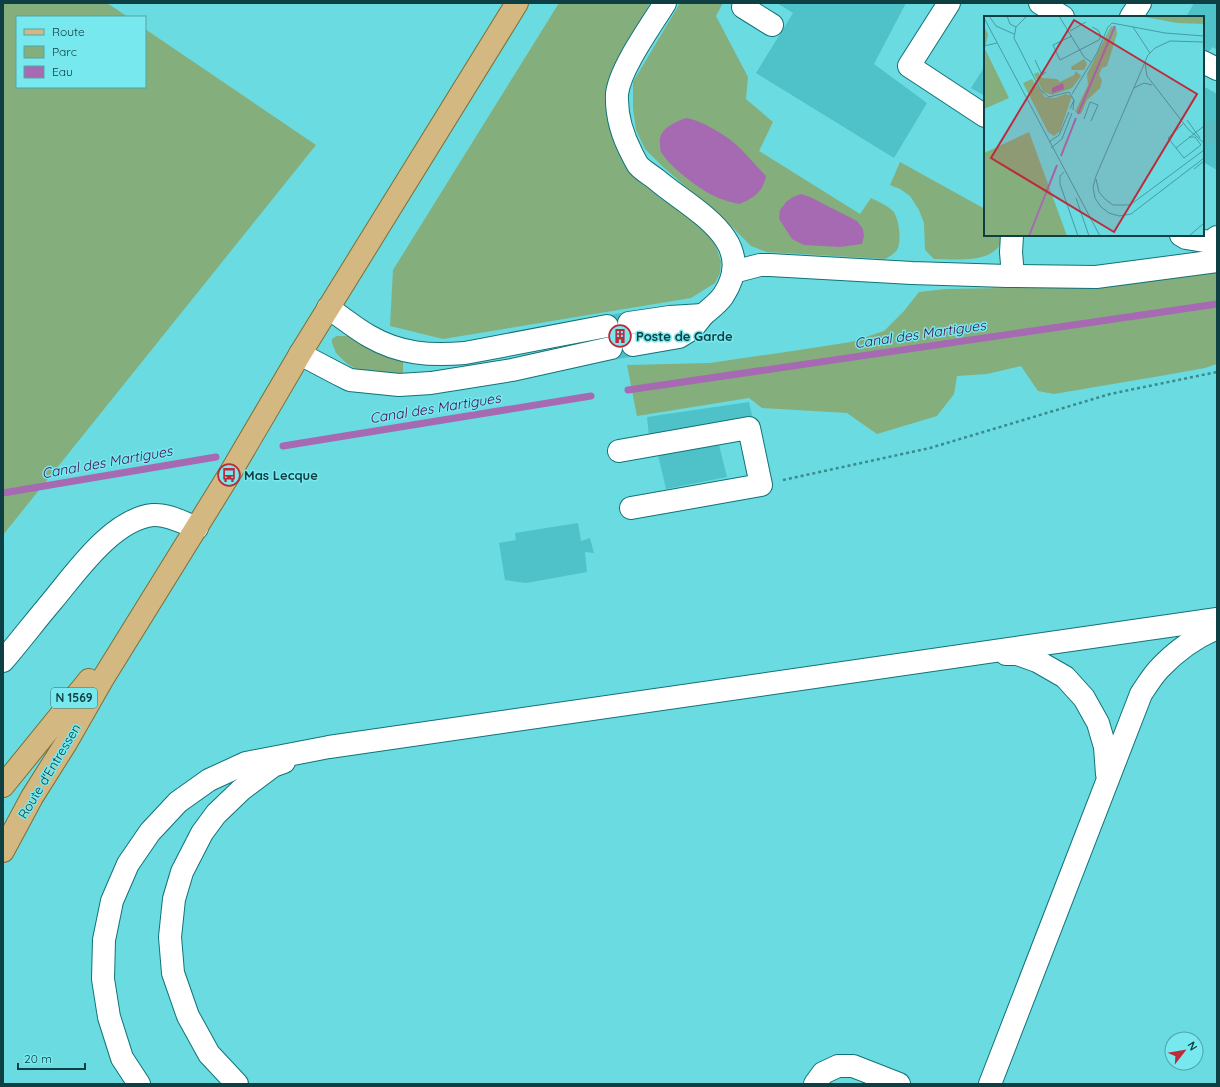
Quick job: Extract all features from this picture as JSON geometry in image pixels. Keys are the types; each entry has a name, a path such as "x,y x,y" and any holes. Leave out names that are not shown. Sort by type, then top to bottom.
{"main road":[{"name":"Route d'Entressen","path":"3,851 32,797 66,743 102,680 197,528 328,308 517,3"},
{"name":"N 1569","path":"3,786 124,635 146,611"}],"street":[{"path":"633,345 679,337 692,329 722,297 733,272 732,251 714,223 667,189 639,165 624,140 618,120 618,93 621,78 630,59 665,3"},
{"path":"745,3 743,7 772,25"},
{"path":"949,3 909,66 984,115"},
{"path":"1040,3 1061,16"},
{"path":"1132,16 1140,3"},
{"path":"1204,62 1217,69"},
{"path":"1012,236 1011,252 1013,276"},
{"path":"1183,236 1186,238 1210,242 1217,237"},
{"path":"733,272 760,265 770,265 912,273 1096,277 1217,261"},
{"path":"328,308 369,336 398,349 418,353 444,355 465,353 607,326"},
{"path":"629,323 670,316 704,315"},
{"path":"300,354 350,380 399,385 431,383 512,370 611,348"},
{"path":"619,450 749,428 761,485 631,508"},
{"path":"3,661 100,545 118,530 132,522 154,515 172,518 197,528"},
{"path":"139,1084 122,1058 109,1018 103,979 104,940 112,901 128,864 150,832 178,802 209,780 246,763 329,747 1217,619"},
{"path":"990,1084 1141,694 1159,668 1180,650 1217,628"},
{"path":"983,652 1017,654 1037,661 1065,677 1084,698 1098,722 1105,746 1107,780"},
{"path":"236,1084 209,1054 188,1016 173,973 170,937 174,899 182,872 202,833 216,814 241,790 273,766 329,747"},
{"path":"815,1084 823,1073 838,1066 853,1066 899,1084"}],"path":[{"path":"761,485 930,448 1110,394 1217,372"}],"green space":[{"path":"3,3 107,3 126,16 16,16 16,88 146,88 146,30 316,145 3,535"},
{"path":"559,3 650,3 616,67 634,174 660,198 688,215 712,238 721,262 720,273 715,283 691,298 443,339 390,326 393,270"},
{"path":"680,3 723,3 716,16 748,77 746,99 773,122 759,151 860,214 871,198 891,209 897,219 900,236 899,246 893,254 885,259 767,252 751,246 645,149 636,130 633,109 633,82"},
{"path":"900,162 984,208 984,236 1002,236 1000,244 988,255 979,258 960,260 934,259 925,250 924,223 919,210 910,196 900,189 890,185"},
{"path":"1217,271 1217,364 1205,368 1054,394 1038,391 1021,366 987,374 957,376 954,394 937,416 877,434 847,413 762,408 749,398 637,416 627,365 710,363 851,342 884,331 904,311 919,292 946,289 1108,286"},
{"path":"337,336 349,336 403,359 403,374 359,371 346,363 336,353 332,339"}],"water":[{"path":"687,118 700,122 723,134 747,155 766,176 763,186 757,194 739,204 721,199 694,183 671,165 661,152 660,138 669,126"},
{"path":"801,194 810,197 857,221 863,229 864,236 862,244 840,247 804,245 792,239 779,219 780,210 786,202"}],"building":[{"path":"777,3 906,3 874,64 927,103 894,158 756,73 793,13"},
{"path":"1194,3 1217,3 1217,50 1213,47 1207,53 1204,52 1204,16 1187,16"},
{"path":"984,68 984,95 971,88"},
{"path":"1204,87 1217,94 1217,170 1204,163"},
{"name":"Poste de Garde","path":"626,312 635,356 613,360 605,316"},
{"path":"749,402 753,420 649,436 647,417"},
{"path":"719,445 727,477 666,489 658,455"},
{"path":"578,523 581,541 590,538 594,553 585,552 587,572 526,583 505,580 499,543 516,540 515,533"}],"waterway":[{"name":"Canal des Martigues","path":"628,390 1217,304"},
{"name":"Canal des Martigues","path":"283,446 591,396"},
{"name":"Canal des Martigues","path":"3,493 216,457"}],"tunnel":[{"path":"1204,135 1214,132 1217,133"}],"place":[{"name":"Poste de Garde","path":"620,336"},
{"name":"Mas Lecque","path":"229,475"}]}
